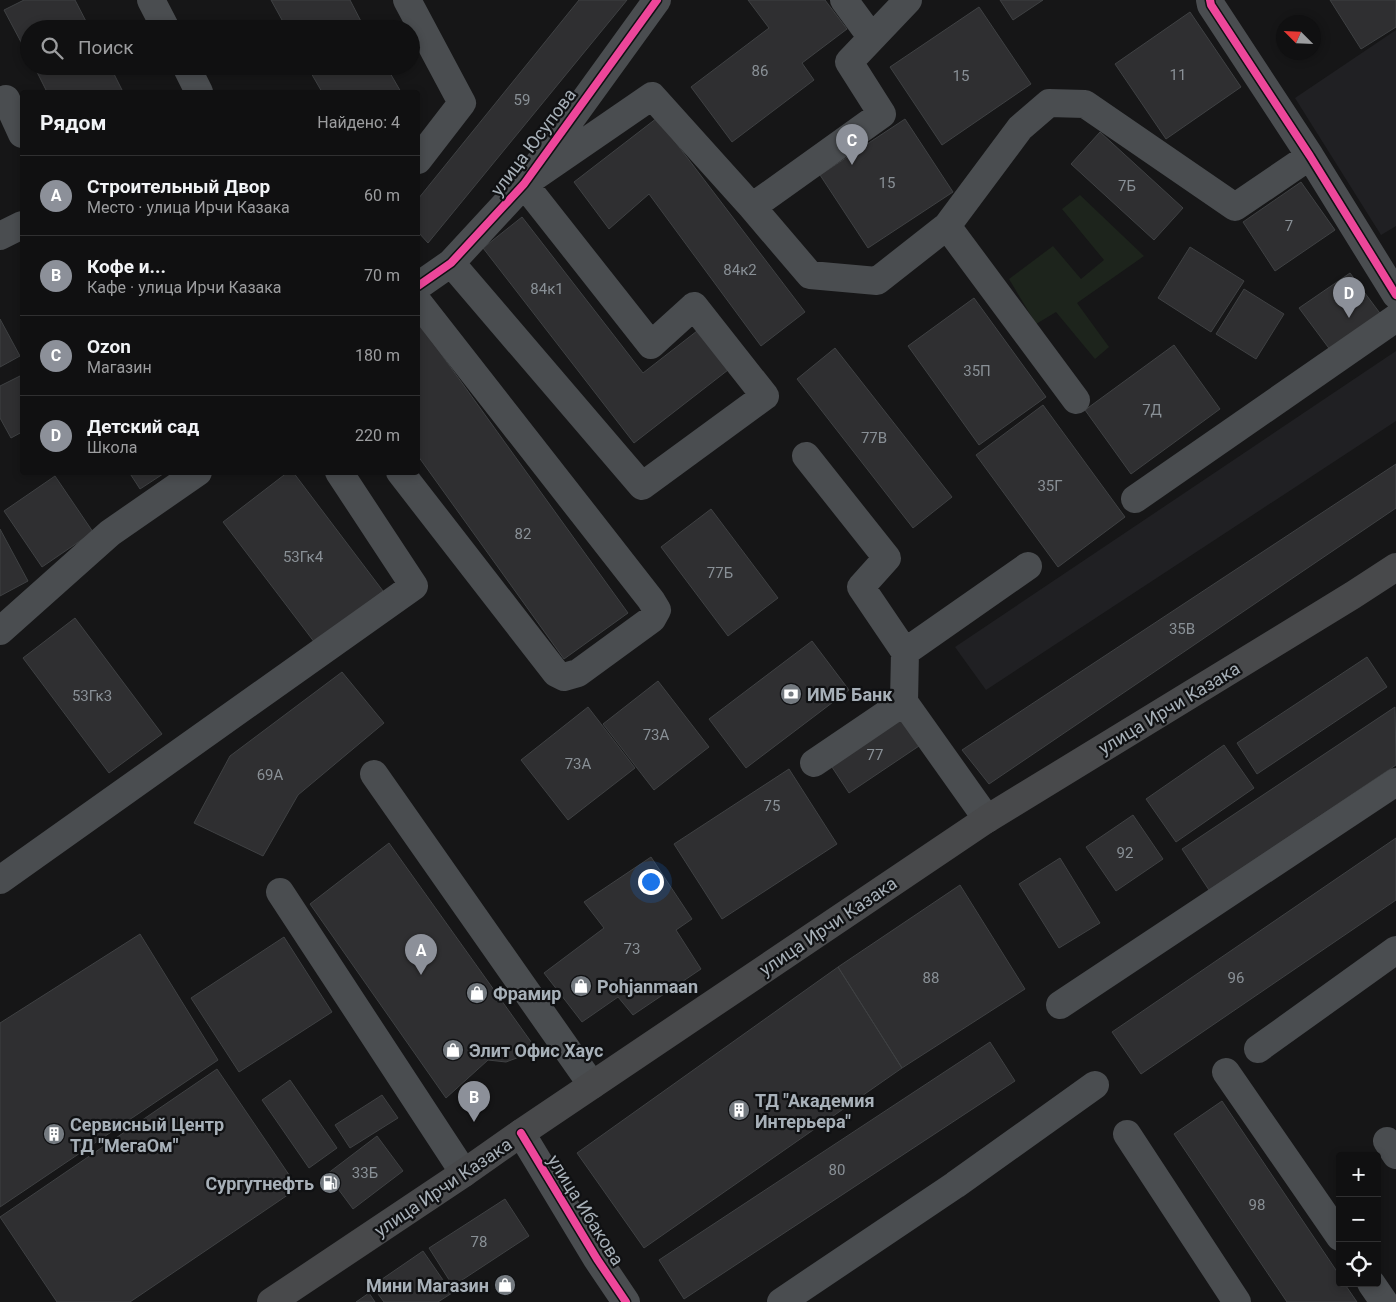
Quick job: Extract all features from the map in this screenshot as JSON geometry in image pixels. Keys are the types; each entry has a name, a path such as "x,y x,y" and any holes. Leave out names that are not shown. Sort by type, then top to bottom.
{"main road":[{"name":"улица Ирчи Казака","path":"270,1302 464,1174 521,1133 987,819 1396,567"}],"street":[{"path":"151,0 161,20"},
{"path":"407,0 418,20"},
{"name":"улица Юсупова","path":"420,285 451,263 524,184 657,0"},
{"path":"844,0 872,38"},
{"path":"752,207 882,114 850,62 908,0"},
{"path":"1210,0 1211,5 1310,156 1396,295"},
{"path":"420,24 462,103 420,157"},
{"path":"190,75 198,90"},
{"path":"451,263 642,486 765,396 694,306 651,344 524,184 652,96 752,207 810,275 877,281 947,226 1020,128 1049,103 1085,104 1235,207 1310,156"},
{"path":"0,102 6,99 20,130"},
{"path":"0,236 20,225"},
{"path":"947,226 1076,400"},
{"path":"402,475 556,673 564,677 578,673 652,619 657,610 420,305"},
{"path":"1135,499 1396,318"},
{"path":"806,456 887,558 861,587 905,652 904,702 987,819"},
{"path":"0,631 110,533 194,475"},
{"path":"0,880 414,586 341,475"},
{"path":"905,652 1028,566"},
{"path":"814,764 904,702"},
{"path":"374,774 592,1085"},
{"path":"1060,1005 1396,782"},
{"path":"280,892 464,1174"},
{"path":"1258,1049 1396,950"},
{"path":"1226,1072 1336,1231"},
{"path":"780,1302 955,1185 1095,1085"},
{"name":"улица Ибакова","path":"521,1133 597,1259 626,1302"},
{"path":"1127,1134 1237,1302"},
{"path":"1375,1287 1384,1302"}],"shaded area":[{"path":"1396,30 1396,226 1381,235 1295,98"},
{"path":"1080,195 1144,256 1077,303 1109,347 1095,359 1056,312 1036,324 1009,279 1053,246 1081,279 1104,260 1062,209"},
{"path":"1396,351 1396,421 986,690 955,647"}],"building":[{"path":"24,0 75,0 85,20 20,20 20,40 4,10"},
{"path":"271,0 350,0 360,20 282,20"},
{"path":"579,0 627,0 428,243 420,234 420,197"},
{"path":"748,0 825,0 847,29 802,63 814,80 732,142 691,87 769,28"},
{"path":"1000,0 1043,0 1013,20"},
{"path":"1330,0 1396,0 1396,27 1361,49"},
{"path":"979,7 1031,84 942,145 890,67"},
{"path":"1190,12 1241,87 1166,139 1115,64"},
{"path":"38,75 114,75 122,90 46,90"},
{"path":"312,75 391,75 400,90 321,90"},
{"path":"657,118 805,312 761,346 649,194 609,229 574,182"},
{"path":"905,119 953,192 868,248 820,175"},
{"path":"1100,132 1183,208 1154,240 1071,164"},
{"path":"1301,182 1335,230 1275,271 1243,222"},
{"path":"522,217 643,373 697,331 728,370 634,443 483,248"},
{"path":"1190,247 1244,281 1211,332 1158,298"},
{"path":"1350,273 1382,316 1331,351 1299,308"},
{"path":"1244,289 1284,314 1256,359 1216,334"},
{"path":"974,298 1046,397 979,445 908,346"},
{"path":"0,319 20,356 0,367"},
{"path":"420,325 628,613 564,659 420,459"},
{"path":"1174,345 1220,409 1131,474 1085,410"},
{"path":"835,348 952,497 913,528 797,379"},
{"path":"20,376 20,433 11,438 0,418 0,386"},
{"path":"1043,405 1125,517 1058,567 976,455"},
{"path":"1396,464 1396,508 989,784 962,750"},
{"path":"131,475 161,475 140,489"},
{"path":"284,475 295,475 383,591 315,643 223,522"},
{"path":"55,476 93,532 42,567 4,511"},
{"path":"711,509 778,598 728,636 661,547"},
{"path":"0,529 28,581 0,596"},
{"path":"75,618 162,734 109,773 23,658"},
{"path":"812,641 849,690 746,768 709,719"},
{"path":"1367,657 1387,687 1257,774 1237,743"},
{"path":"342,672 384,723 298,795 263,856 194,823 230,756"},
{"path":"658,681 709,747 654,790 603,724"},
{"path":"588,707 635,768 568,820 521,760"},
{"path":"1395,707 1396,765 1209,890 1182,849"},
{"path":"901,718 919,746 849,793 830,764"},
{"path":"1224,745 1254,788 1176,842 1146,799"},
{"path":"789,769 837,844 722,919 674,844"},
{"path":"1133,815 1163,859 1116,891 1086,847"},
{"path":"1396,838 1396,900 1141,1074 1112,1032"},
{"path":"389,843 534,1046 522,1056 506,1062 488,1060 446,1098 310,904"},
{"path":"651,857 692,919 676,930 701,969 633,1015 618,997 582,1022 544,973 604,928 584,902"},
{"path":"1060,858 1100,923 1059,948 1019,884"},
{"path":"960,885 1025,989 902,1068 838,967"},
{"name":"Сервисный Центр ТД \"МегаОм\"","path":"140,934 218,1060 0,1207 0,1023"},
{"path":"284,937 332,1012 239,1072 191,998"},
{"name":"ТД \"Академия Интерьера\"","path":"838,967 902,1068 644,1248 577,1153"},
{"path":"990,1042 1015,1081 684,1299 659,1260"},
{"path":"217,1069 298,1188 130,1302 57,1302 0,1217"},
{"path":"290,1080 337,1148 309,1168 262,1100"},
{"path":"382,1095 398,1118 350,1148 335,1125"},
{"path":"1222,1101 1336,1270 1336,1287 1347,1287 1357,1302 1287,1302 1174,1134"},
{"path":"377,1136 403,1171 353,1209 327,1174"},
{"path":"505,1199 529,1236 453,1286 429,1248"},
{"path":"423,1251 452,1293 438,1302 384,1302 372,1286"},
{"path":"369,1293 375,1302 356,1302"}],"cycle path":[{"path":"420,285 451,263 524,184 657,0"},
{"path":"1210,0 1211,5 1310,156 1396,295"},
{"path":"521,1133 597,1259 626,1302"}],"place":[{"name":"Ozon","path":"852,165"},
{"name":"Детский сад","path":"1349,318"},
{"name":"ИМБ Банк","path":"791,694"},
{"name":"Строительный Двор","path":"421,975"},
{"name":"Pohjanmaan","path":"581,986"},
{"name":"Фрамир","path":"477,993"},
{"name":"Элит Офис Хаус","path":"453,1050"},
{"name":"ТД \"Академия Интерьера\"","path":"739,1110"},
{"name":"Кофе и...","path":"474,1122"},
{"name":"Сервисный Центр ТД \"МегаОм\"","path":"54,1134"},
{"name":"Сургутнефть","path":"330,1183"},
{"name":"Мини Магазин","path":"505,1285"}]}
